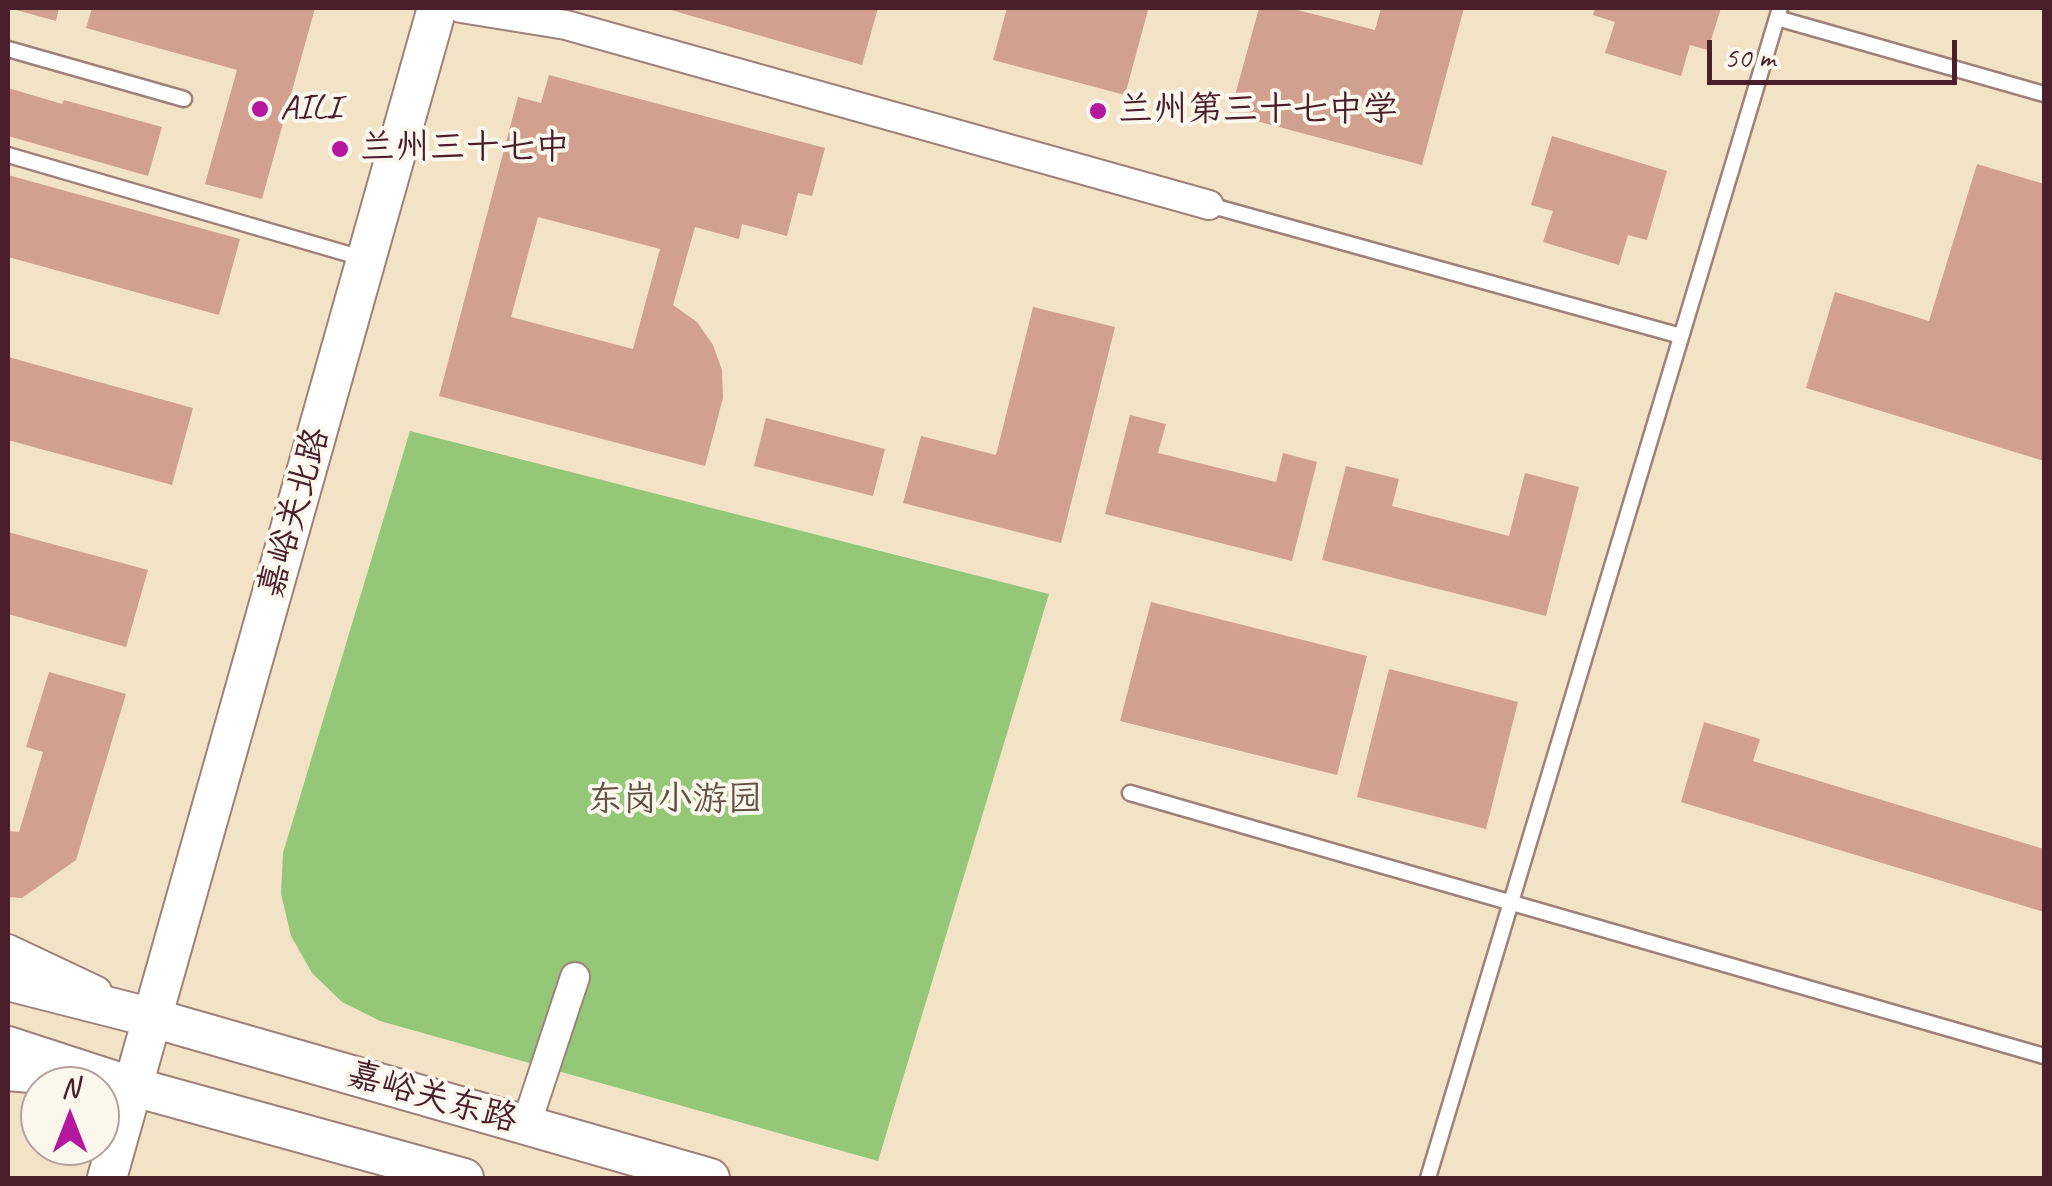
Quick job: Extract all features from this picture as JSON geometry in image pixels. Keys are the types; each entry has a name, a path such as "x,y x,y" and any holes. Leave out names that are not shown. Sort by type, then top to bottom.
{"main road":[{"name":"嘉峪关北路","path":"108,1178 438,8"},
{"name":"嘉峪关东路","path":"8,981 153,1018 710,1178"},
{"name":"嘉峪关东路","path":"8,1046 134,1087 464,1178"}],"street":[{"path":"461,8 566,25 1209,205"},
{"path":"8,949 153,1018"},
{"path":"526,1125 575,976"},
{"path":"8,1076 134,1087"}],"lane":[{"path":"1428,1178 1778,12 2044,94"},
{"path":"8,49 184,98"},
{"path":"8,155 366,259"},
{"path":"1209,205 1682,336"},
{"path":"1130,793 2044,1056"}],"green space":[{"name":"东岗小游园","path":"410,431 1049,594 878,1161 380,1021 342,1002 312,973 291,936 281,894 283,853"}],"building":[{"path":"9,8 59,8 56,21"},
{"path":"92,8 315,8 262,199 205,184 237,70 86,28"},
{"path":"664,8 878,8 862,65"},
{"path":"1007,8 1148,10 1125,95 993,60"},
{"path":"1259,8 1290,8 1375,30 1381,8 1464,8 1422,165 1230,114"},
{"path":"1595,8 1721,8 1708,50 1690,45 1681,76 1605,53 1615,22 1593,15"},
{"path":"549,75 825,148 812,196 798,193 787,236 742,224 739,239 695,227 673,305 697,322 713,345 722,370 723,398 705,466 439,396 518,97 541,103","holes":["538,217 660,249 633,349 511,317"]},
{"path":"8,88 162,127 148,176 8,136"},
{"path":"1552,136 1667,171 1647,240 1628,235 1619,265 1543,242 1553,211 1531,205"},
{"path":"1977,164 2044,184 2044,461 1806,388 1835,292 1929,321"},
{"path":"8,175 240,239 219,315 8,257"},
{"path":"1033,307 1115,327 1061,543 903,503 921,436 996,455"},
{"path":"8,357 193,408 172,485 8,440"},
{"path":"1130,415 1166,424 1158,453 1276,482 1283,453 1317,462 1292,561 1105,514"},
{"path":"766,418 885,449 873,496 754,466"},
{"path":"1346,466 1399,479 1392,506 1509,536 1525,473 1579,487 1546,616 1322,560"},
{"path":"8,532 148,570 126,647 8,614"},
{"path":"1151,602 1367,656 1337,775 1120,721"},
{"path":"1389,669 1518,702 1486,829 1357,797"},
{"path":"49,672 126,694 76,860 22,898 8,897 8,831 19,832 43,752 26,747"},
{"path":"1704,722 1760,739 1753,761 2044,849 2044,912 1681,802"}],"place":[{"name":"AILI","path":"260,109"},
{"name":"兰州第三十七中学","path":"1098,111"},
{"name":"兰州三十七中","path":"340,149"}]}
